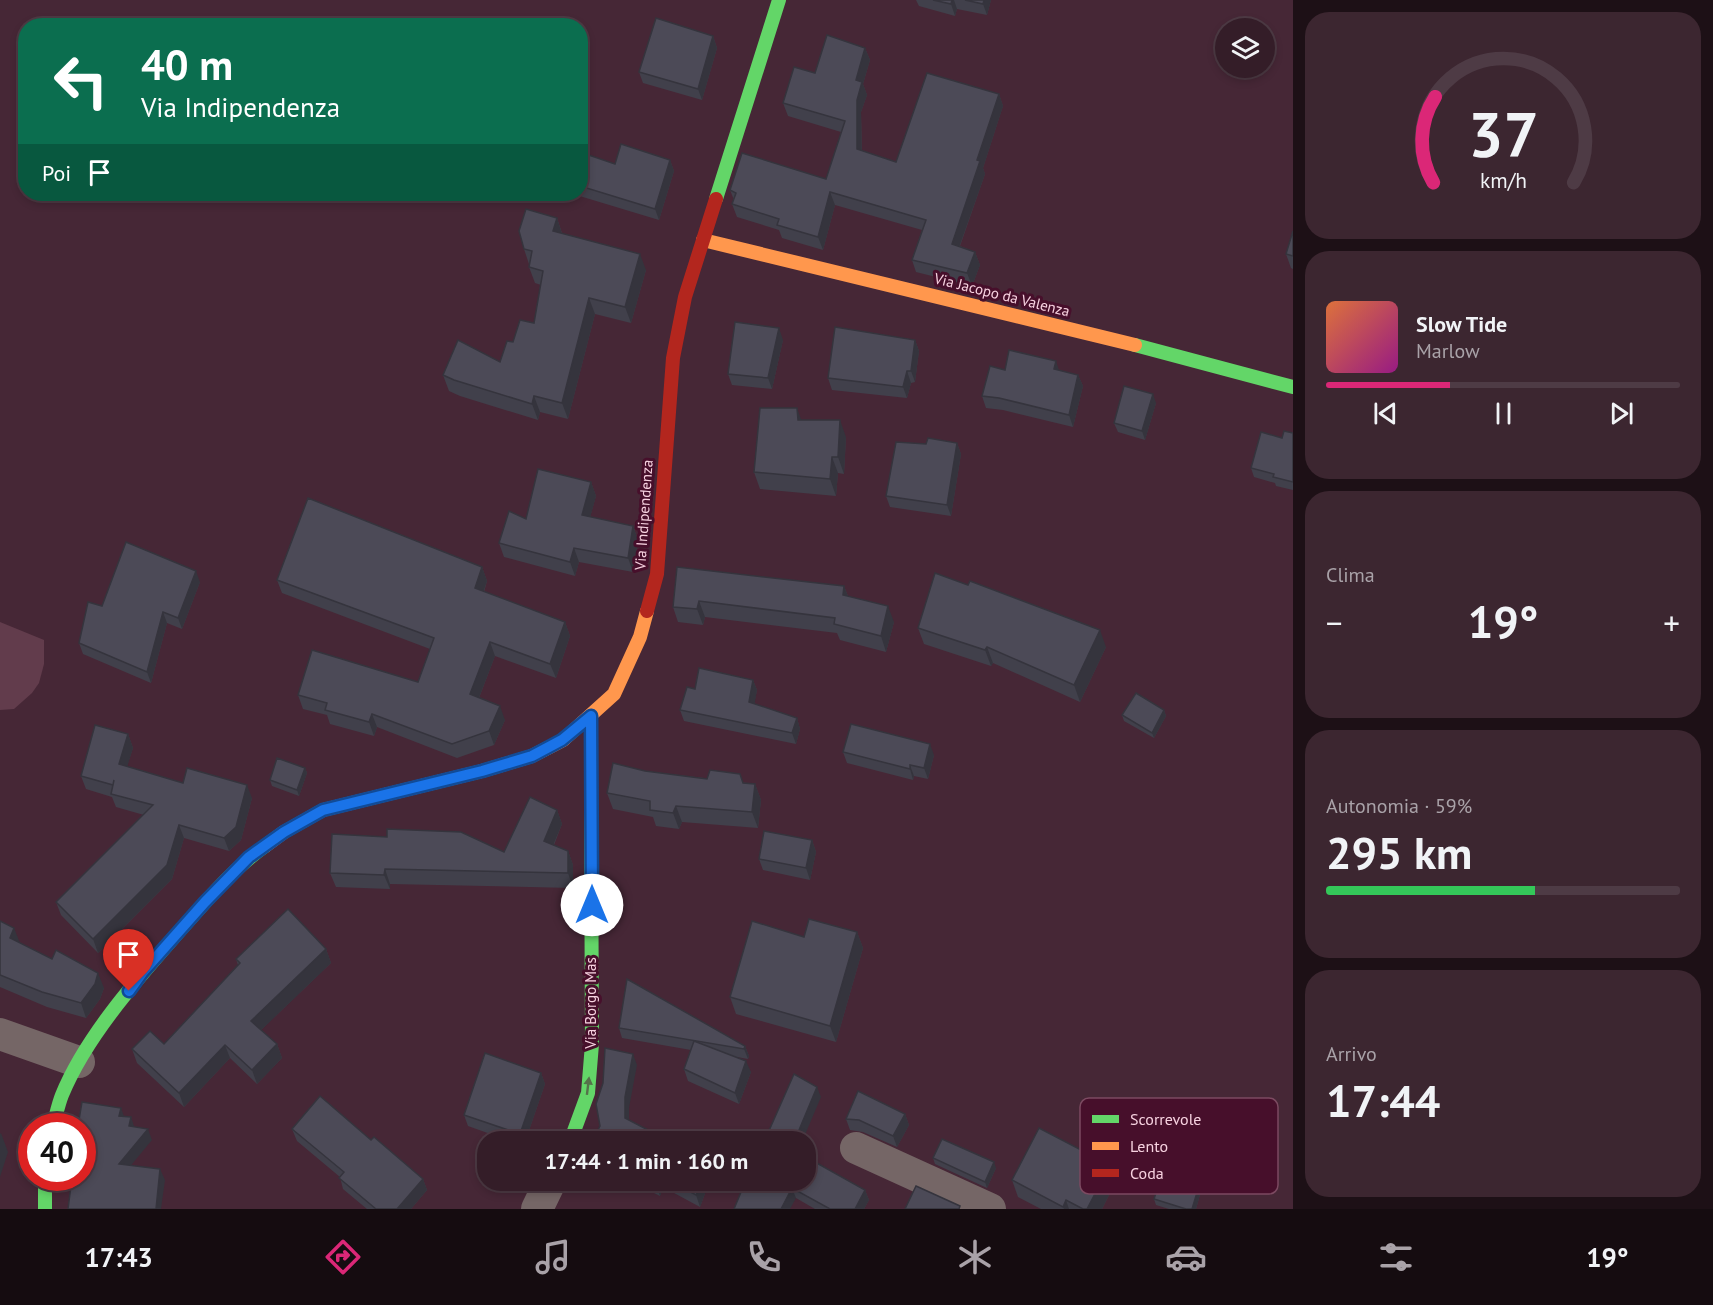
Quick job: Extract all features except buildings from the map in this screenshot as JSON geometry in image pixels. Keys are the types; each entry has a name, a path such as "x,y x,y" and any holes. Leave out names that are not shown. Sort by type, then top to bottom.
{"main road":[{"name":"Via Indipendenza","path":"57,1113 62,1096 79,1062 142,973 205,902 249,857 284,832 323,810 482,771 532,756 562,740 614,694 640,637 657,574 673,358 685,297 779,0"},
{"name":"Via Jacopo da Valenza","path":"702,240 1109,338 1293,387"},
{"name":"Via Borgo Mas","path":"574,1131 588,1093 592,1044 591,716"},
{"path":"45,1191 45,1209"}],"street":[{"path":"0,1035 79,1062"},
{"path":"856,1148 990,1209"},
{"path":"537,1209 546,1191"}],"shaded area":[{"path":"0,622 44,640 44,664 39,683 32,693 14,709 0,710"}],"traffic: fast":[{"path":"716,199 779,0"},
{"path":"1135,345 1293,387"},
{"path":"574,1131 588,1093 592,1044 591,809"},
{"path":"57,1113 73,1072 116,1006 212,894 265,846"},
{"path":"45,1191 45,1209"}],"traffic: slow":[{"path":"703,240 1135,345"},
{"path":"265,846 284,832 323,810 482,771 532,756 563,740 614,694 640,637 647,611"},
{"path":"591,716 591,809"}],"traffic: jam":[{"path":"647,611 657,574 673,358 685,297 716,199"}],"route":[{"path":"129,991 142,973 205,902 249,857 284,832 323,810 482,771 532,756 562,740 591,716 592,905"}]}
